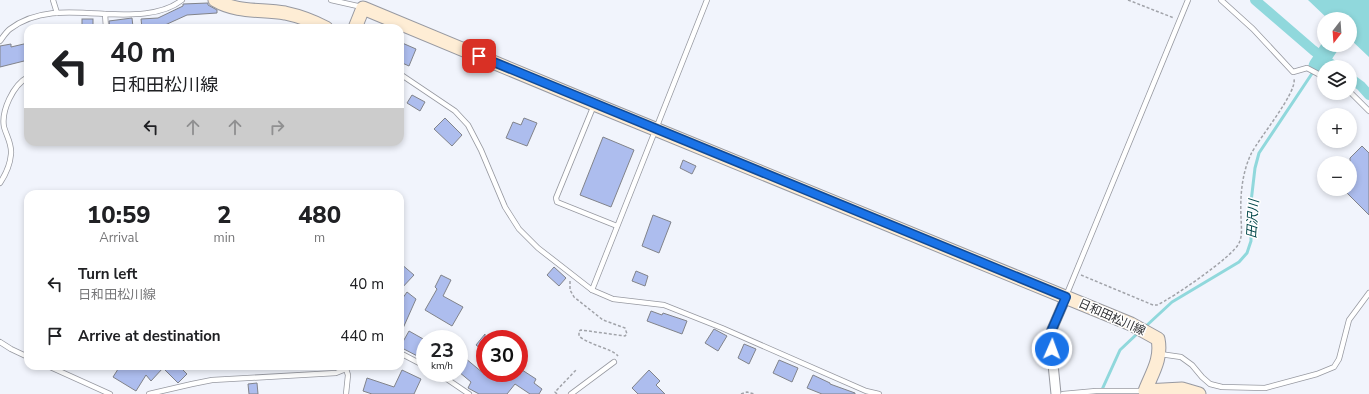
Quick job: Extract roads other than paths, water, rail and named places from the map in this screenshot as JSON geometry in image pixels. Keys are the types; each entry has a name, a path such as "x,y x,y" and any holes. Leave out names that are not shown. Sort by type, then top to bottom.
{"main road":[{"path":"215,0 230,7 255,11 285,13 304,18 317,24"},
{"path":"357,24 363,8"},
{"name":"日和田松川線","path":"363,8 402,24"},
{"name":"日和田松川線","path":"404,25 1131,324 1158,339 1160,349 1159,354"},
{"path":"1159,354 1145,392 1182,389 1199,394"}],"street":[{"path":"1056,394 1050,334 1066,297"}],"lane":[{"path":"53,0 57,13"},
{"path":"0,41 10,29 29,18 48,13 127,15 159,11 174,6 182,0"},
{"path":"331,0 363,8"},
{"path":"592,290 707,0"},
{"path":"1066,297 1188,0"},
{"path":"1221,0 1253,29 1292,72 1307,68 1317,73"},
{"path":"105,14 106,24"},
{"path":"404,77 455,111 468,125 481,150 505,207 519,230 538,248 592,290 613,298 664,305 722,328 866,390 879,394"},
{"path":"0,183 8,172 11,153 9,139 4,127 4,116 12,93 24,79"},
{"path":"1357,99 1369,111"},
{"path":"594,104 556,198 556,202 617,226"},
{"path":"1159,354 1181,358 1192,365 1202,378 1210,384 1222,387 1265,388 1317,374 1334,367 1339,360 1349,320 1369,293"},
{"path":"0,342 24,355"},
{"path":"404,355 416,361"},
{"path":"572,394 614,362"},
{"path":"57,370 110,394"},
{"path":"149,394 212,380 336,373 341,370"},
{"path":"346,394 348,375 347,370"},
{"path":"451,382 469,394"},
{"path":"1063,394 1096,391 1145,392"}],"water":[{"path":"1308,0 1369,0 1369,57 1357,46 1357,12 1321,12"}],"waterway":[{"path":"1255,0 1326,60"},
{"name":"田沢川","path":"1321,60 1326,52"},
{"name":"田沢川","path":"1145,327 1172,302 1239,262 1247,253 1251,241 1251,202 1255,168 1259,153 1317,66"},
{"path":"1357,83 1369,95"},
{"name":"田沢川","path":"1100,394 1120,350 1139,332"}]}
